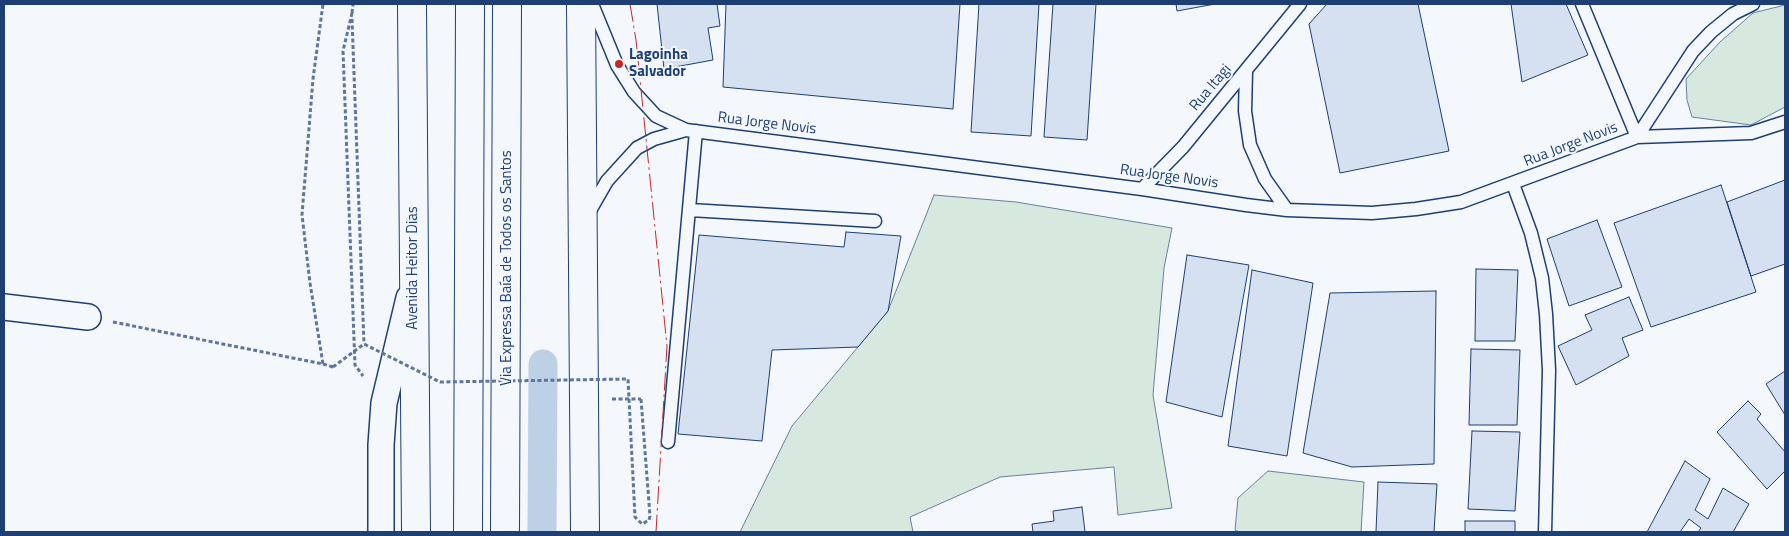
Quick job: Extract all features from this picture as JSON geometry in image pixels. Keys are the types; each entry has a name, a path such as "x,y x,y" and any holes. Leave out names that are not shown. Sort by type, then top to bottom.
{"main road":[{"name":"Avenida Heitor Dias","path":"412,4 416,532"},
{"path":"468,532 470,4"},
{"name":"Via Expressa Baía de Todos os Santos","path":"505,532 507,4"},
{"path":"581,4 585,532"}],"street":[{"path":"381,532 381,445 384,403 413,281"},
{"path":"4,307 88,317"}],"lane":[{"name":"Rua Jorge Novis","path":"592,4 618,65 634,92 656,116 691,130 1287,210 1372,213 1461,202 1637,137 1751,133 1785,122"},
{"name":"Rua Itagi","path":"1142,190 1183,147 1300,4"},
{"path":"1582,4 1637,137"},
{"path":"1637,137 1693,51 1718,26 1753,4"},
{"path":"1246,72 1245,111 1250,145 1265,179 1287,210"},
{"name":"Rua Jorge Novis","path":"583,223 607,181 622,162 637,148 654,139 691,130"},
{"path":"668,442 690,210 691,130"},
{"path":"1513,184 1531,233 1542,278 1546,314 1549,370 1545,532"},
{"path":"690,210 875,221"}],"path":[{"path":"322,4 313,79 302,215 310,283 323,364"},
{"path":"353,4 364,344"},
{"path":"352,14 343,50 355,365 384,403"},
{"path":"88,317 333,367 364,344"},
{"path":"364,344 440,382 628,379 635,516 642,524 646,523 650,516 641,399"}],"shaded area":[{"path":"1785,5 1785,107 1751,125 1692,117 1687,100 1686,79 1720,42 1753,13"},
{"path":"934,195 1016,202 1172,228 1164,268 1153,395 1172,508 1118,515 1114,467 1000,477 910,517 913,532 740,532 792,426 888,311"},
{"path":"1268,471 1364,482 1361,532 1239,532 1235,530 1238,498"}],"building":[{"path":"657,4 717,4 720,26 708,28 713,60 664,69"},
{"path":"726,4 960,4 953,109 723,87"},
{"path":"979,4 1039,4 1031,136 971,132"},
{"path":"1053,4 1096,4 1087,140 1044,137"},
{"path":"1176,4 1215,4 1177,11"},
{"path":"1327,4 1418,4 1449,151 1340,173 1309,24"},
{"path":"1511,4 1566,4 1588,55 1522,82"},
{"path":"1785,180 1785,264 1751,276 1727,202"},
{"path":"1721,185 1756,292 1651,327 1614,223"},
{"path":"1597,220 1622,287 1569,306 1547,239"},
{"path":"846,232 901,236 888,311 858,347 772,350 762,441 678,434 699,235 844,247"},
{"path":"1187,255 1249,265 1222,417 1166,402"},
{"path":"1476,269 1518,270 1515,341 1475,341"},
{"path":"1252,270 1313,283 1287,456 1228,446"},
{"path":"1436,291 1434,464 1352,467 1303,453 1330,293"},
{"path":"1629,297 1643,330 1622,338 1629,356 1576,385 1558,346 1592,330 1585,315"},
{"path":"1471,349 1520,350 1517,425 1469,425"},
{"path":"1785,371 1785,415 1766,384"},
{"path":"1748,401 1761,414 1757,419 1785,452 1785,471 1767,489 1717,432"},
{"path":"1472,431 1520,432 1515,511 1468,509"},
{"path":"1685,461 1710,479 1695,510 1708,519 1723,488 1749,504 1733,532 1698,532 1701,528 1689,519 1680,532 1647,532"},
{"path":"1378,482 1437,484 1434,532 1376,532"},
{"path":"1082,507 1085,532 1033,532 1032,524 1054,521 1053,511"},
{"path":"1465,521 1515,521 1515,532 1465,532"}],"waterway":[{"path":"542,532 543,364"}],"power":[{"path":"630,4 636,40 667,346 656,532"}],"place":[{"name":"Lagoinha Salvador","path":"619,64"}]}
